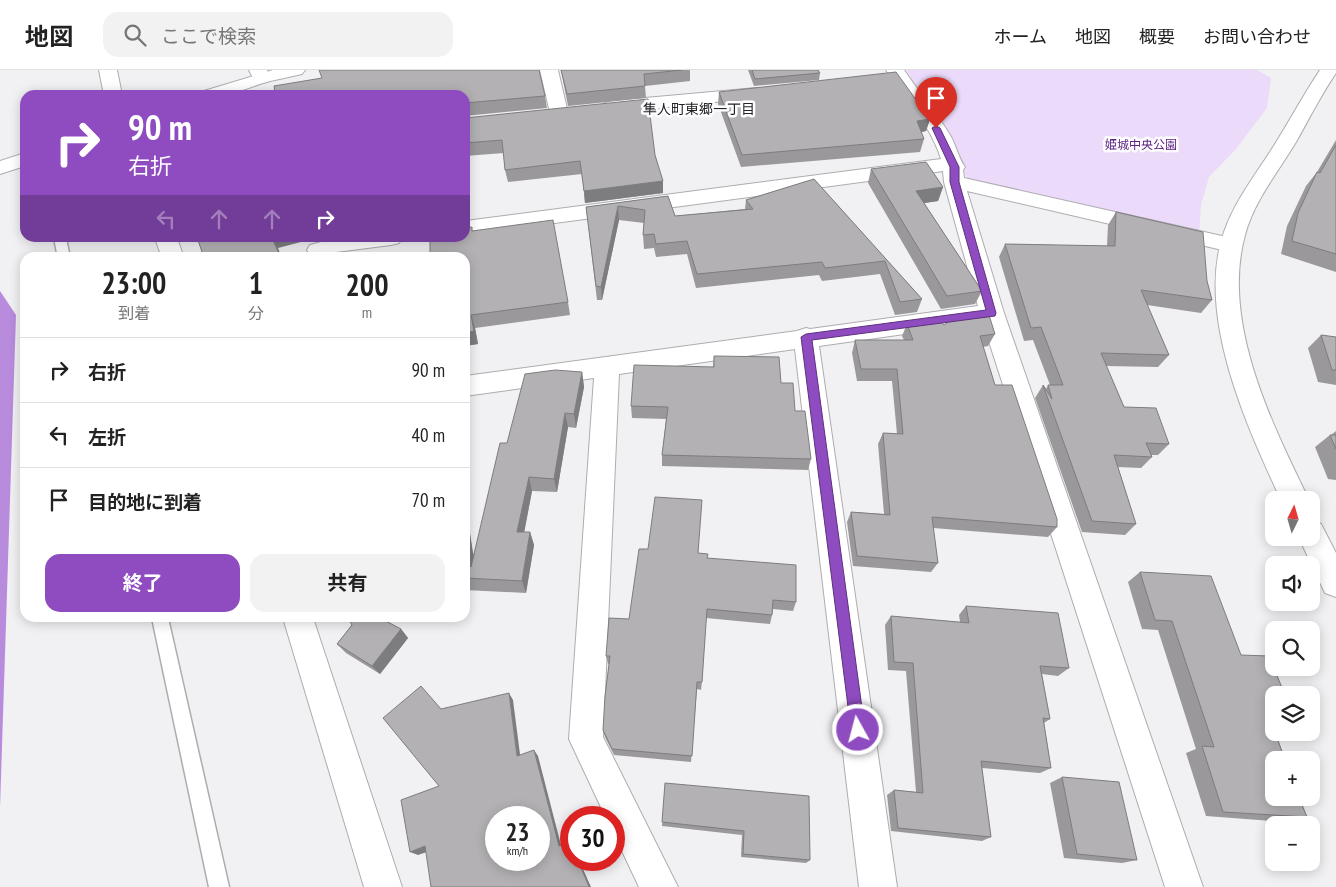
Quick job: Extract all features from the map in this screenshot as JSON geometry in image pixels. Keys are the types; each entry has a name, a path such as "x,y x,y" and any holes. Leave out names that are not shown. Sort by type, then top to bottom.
{"street":[{"path":"108,70 112,90"},
{"path":"222,90 260,74 296,70"},
{"path":"549,70 559,112"},
{"path":"1290,491 1241,374 1229,321 1232,245 1242,216 1327,72"},
{"path":"892,75 933,122 954,174"},
{"path":"598,109 774,91"},
{"path":"540,115 579,111"},
{"path":"0,168 20,161"},
{"path":"470,227 950,164 992,313 1184,887"},
{"path":"954,174 1232,245"},
{"path":"317,248 360,242"},
{"path":"470,385 806,337 992,313"},
{"path":"806,337 878,887"},
{"path":"607,367 586,739 659,887"},
{"path":"1318,546 1336,583"},
{"path":"299,622 384,887"}],"lane":[{"path":"161,622 219,887"}],"green space":[{"name":"姫城中央公園","path":"906,70 1257,70 1271,78 1267,108 1236,149 1209,177 1201,205 1199,234 969,182 943,129"}],"shaded area":[{"path":"0,291 16,315 0,808"}],"building":[{"path":"319,70 539,70 545,96 470,103 470,90 275,90 274,86 322,78"},
{"path":"561,70 682,70 644,74 645,86 567,94"},
{"path":"752,70 818,70 820,73 755,79"},
{"path":"896,72 930,119 917,121 924,139 742,155 719,92"},
{"path":"648,99 655,155 663,181 584,191 580,161 505,170 502,140 470,143 470,117"},
{"path":"1336,145 1336,254 1292,241 1298,213 1317,172 1320,173"},
{"path":"926,162 943,187 916,191 982,291 947,296 871,169"},
{"path":"814,179 922,299 900,302 885,261 825,268 822,262 697,274 687,241 656,244 654,234 643,235 645,210 618,206 601,287 596,286 586,207 668,196 675,216 753,209 746,200"},
{"path":"1116,212 1203,232 1207,281 1212,300 1141,290 1169,355 1101,353 1124,407 1156,408 1169,444 1146,443 1152,457 1114,455 1136,524 1092,521 1043,385 1052,399 1048,385 1063,385 1041,327 1031,328 1005,244 1115,246"},
{"path":"553,220 568,302 471,315 474,331 470,332 470,252 430,252 430,242 470,242 470,227 472,227 472,231"},
{"path":"199,242 274,242 278,252 202,252"},
{"path":"988,312 995,334 980,336 995,385 1012,385 1057,519 1057,527 932,517 938,563 857,556 851,512 890,515 883,433 903,434 897,369 861,369 855,340 913,340 907,324 939,319 944,325 954,317"},
{"path":"1321,335 1336,337 1336,370 1332,370"},
{"path":"714,356 779,357 781,383 793,383 795,411 805,411 811,459 662,455 668,407 631,406 634,365 714,367"},
{"path":"555,370 582,372 574,414 565,413 554,479 529,477 517,532 530,532 522,581 470,578 470,560 471,567 500,443 507,443 525,374"},
{"path":"1330,435 1336,435 1336,449"},
{"path":"655,497 702,500 698,553 708,554 707,558 796,565 796,602 773,600 772,615 707,609 702,682 697,682 692,756 612,749 603,730 610,656 606,656 609,618 629,619 639,549 648,549"},
{"path":"1140,572 1211,576 1241,655 1265,656 1265,676 1277,676 1281,686 1265,686 1265,741 1278,741 1282,751 1265,751 1265,806 1302,806 1307,816 1223,812 1202,746 1214,747 1172,621 1155,620"},
{"path":"966,606 1058,613 1069,668 1040,666 1050,719 1043,718 1051,768 981,761 991,837 898,828 894,790 923,793 913,663 894,662 891,616 969,623"},
{"path":"350,622 388,622 401,629 372,666 337,644 352,625"},
{"path":"421,686 441,709 509,693 517,756 534,750 549,806 485,806 485,871 550,871 550,811 560,845 560,871 582,871 589,887 431,887 425,846 410,852 401,800 439,786 383,718"},
{"path":"1062,777 1119,782 1137,860 1077,854"},
{"path":"665,783 809,796 810,860 743,854 744,831 662,822"}],"district":[{"name":"隼人町東郷一丁目","path":"699,109"}],"route":[{"path":"858,730 806,337 992,313 954,182 954,167 936,128"}]}
